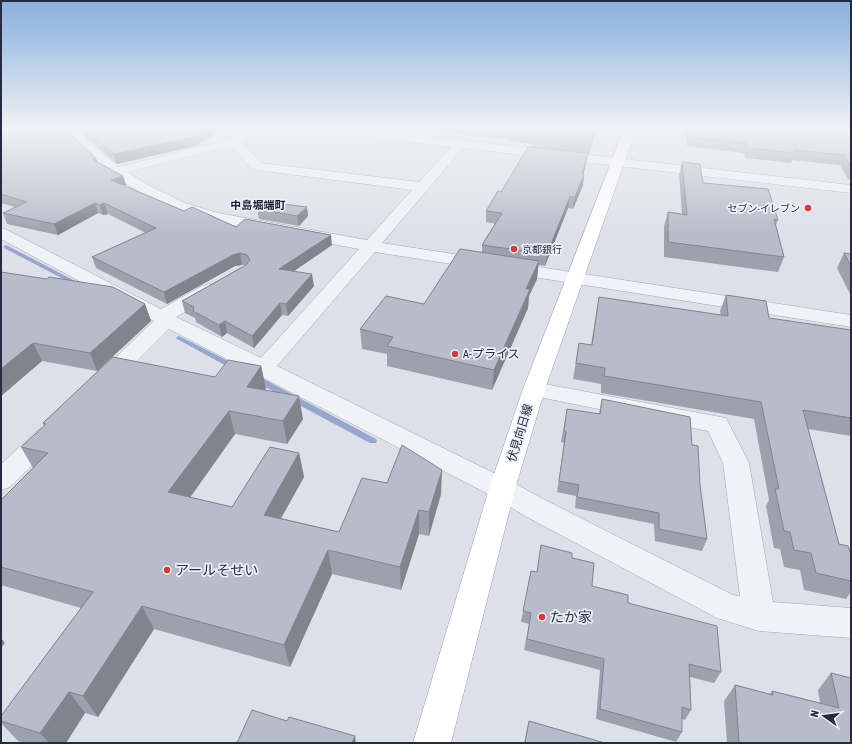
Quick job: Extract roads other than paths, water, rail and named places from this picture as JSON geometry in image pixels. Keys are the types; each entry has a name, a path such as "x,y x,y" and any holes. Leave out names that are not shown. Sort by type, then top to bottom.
{"main road":[{"name":"伏見向日線","path":"432,743 502,489 534,389 617,164"}],"street":[{"path":"107,164 143,188 180,206 216,217 370,246 576,276 851,321"},
{"path":"116,171 146,164"},
{"path":"255,164 257,166 422,187"},
{"path":"263,369 443,164"},
{"path":"633,164 851,189"},
{"path":"4,238 502,489 537,509 728,608 759,616 851,623"},
{"path":"93,392 164,318 222,282"},
{"path":"534,389 717,424 736,463 759,616"},
{"path":"1,480 64,419"}],"waterway":[{"path":"6,247 77,284"},
{"path":"179,338 234,367"},
{"path":"257,379 373,441"}],"place":[{"name":"セブン-イレブン","path":"808,208"},
{"name":"京都銀行","path":"514,249"},
{"name":"A-プライス","path":"455,354"},
{"name":"アールそせい","path":"167,570"},
{"name":"たか家","path":"542,617"}],"district":[{"name":"中島堀端町","path":"258,205"}]}
